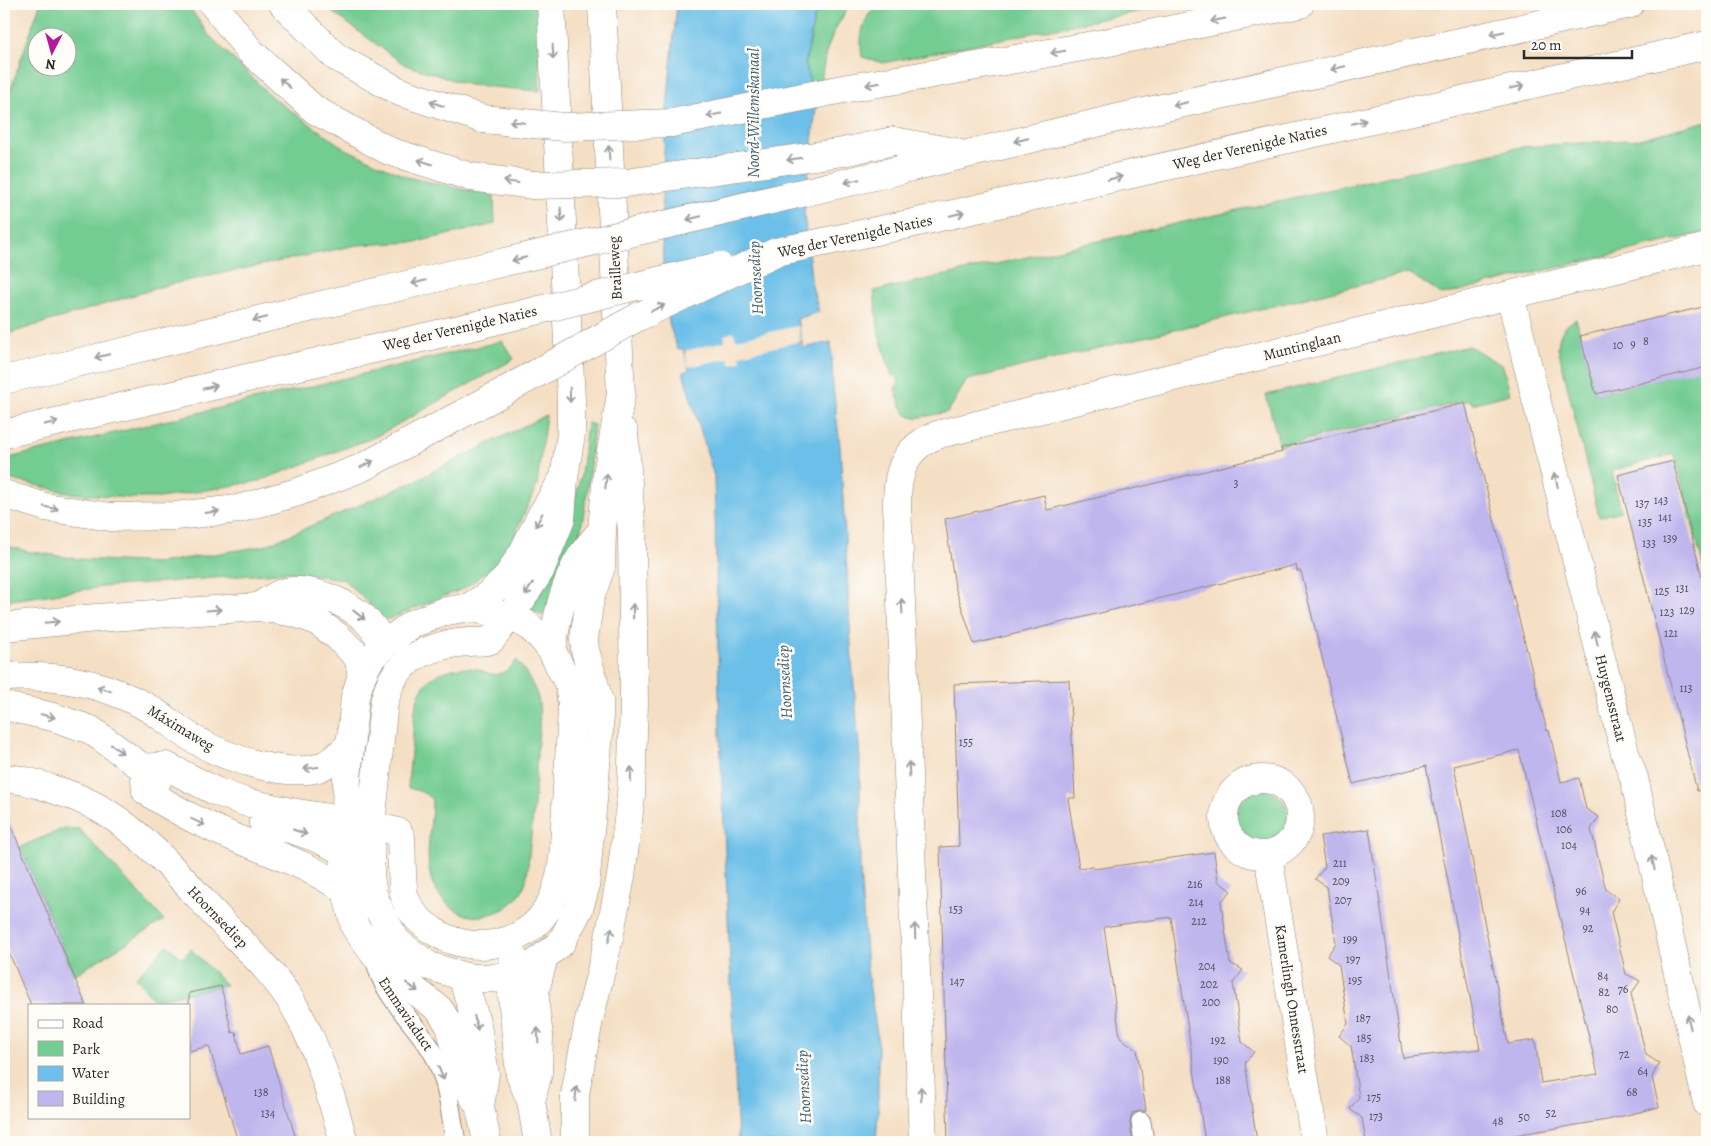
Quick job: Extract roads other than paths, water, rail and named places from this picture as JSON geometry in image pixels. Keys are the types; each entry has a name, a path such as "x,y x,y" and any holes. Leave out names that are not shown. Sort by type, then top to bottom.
{"main road":[{"path":"213,4 250,51 315,110 390,150 471,177 533,185 626,183 843,152 893,141 964,154"},
{"path":"283,4 336,57 400,92 483,119 564,127 672,123 848,88 1099,44 1300,4"},
{"path":"258,607 284,592 300,591 325,596 349,607 364,618 385,644 397,672 414,657 429,649 490,640 518,605 540,571 561,519 564,478 571,434 551,4"},
{"name":"Brailleweg","path":"397,672 390,684 384,702 371,825 370,876 373,894 381,914 398,942 428,966 476,978 495,978 528,970 561,943 579,910 585,888 599,733 599,701 585,650 584,639 590,598 601,567 607,474 621,394 602,4"},
{"path":"4,380 1126,116 1630,4"},
{"name":"Weg der Verenigde Naties","path":"4,434 482,324 776,252 909,224 1707,45"},
{"name":"Muntinglaan","path":"923,1142 897,504 897,482 905,460 926,439 940,434 1707,247"},
{"path":"4,494 45,507 110,517 175,516 238,509 298,492 361,468 638,317 776,252"},
{"name":"Huygensstraat","path":"1510,295 1625,753 1634,778 1707,1103"},
{"path":"575,1142 575,1094 589,1020 609,938 621,876 630,796 634,702 632,534 621,394"},
{"path":"469,607 505,580 523,552 542,514 564,478"},
{"path":"552,651 556,618 566,589 580,558 602,530"},
{"path":"4,627 96,618 258,607 295,613 315,620 337,636 358,658 362,675"},
{"path":"144,768 166,766 216,791 245,802 286,811 345,821 371,825 398,832 401,837 405,897 420,921 440,936 460,943 484,946 502,943 517,937 536,924 548,907 561,870 572,705 569,684 552,651 541,637 526,624 509,616 469,607 442,612 412,624 385,644 372,658 362,675 356,697 351,743 345,821 344,851 346,891 356,927 375,955"},
{"name":"Máximaweg","path":"4,677 26,676 69,679 109,690 149,708 201,744 244,762 286,771 317,768 336,759 351,743"},
{"path":"4,706 53,717 91,730 166,786 236,818 281,826 330,842 358,862 370,876"},
{"path":"144,768 146,791 162,801 190,818 238,840 279,854 328,878 346,891"},
{"name":"Hoornsediep","path":"4,778 13,778 74,796 102,810 129,829 174,871 267,969 291,1001 311,1039 327,1083 344,1142"},
{"name":"Kamerlingh Onnesstraat","path":"1268,855 1316,1142"},
{"path":"517,937 511,986 520,1075 532,1101 538,1142"},
{"name":"Emmaviaduct","path":"375,955 394,974 439,1009 450,1026 465,1083 480,1107"},
{"path":"532,1101 538,1073 539,1036 535,1005 536,991 544,957"},
{"name":"Emmaviaduct","path":"462,976 477,1025 485,1074 480,1107 487,1142"}],"lane":[{"name":"Emmaviaduct","path":"375,955 379,974 432,1050 444,1079 456,1142"},
{"path":"1141,1122 1144,1142"}],"water":[{"name":"Noord-Willemskanaal","path":"677,4 817,4 805,64 816,107 804,214 812,286 819,312 797,319 803,348 831,342 833,386 840,446 852,661 860,758 860,870 867,969 878,1041 876,1142 738,1142 720,737 714,476 683,372 689,370 684,349 677,349 670,325 664,277 662,199 669,82"}]}
